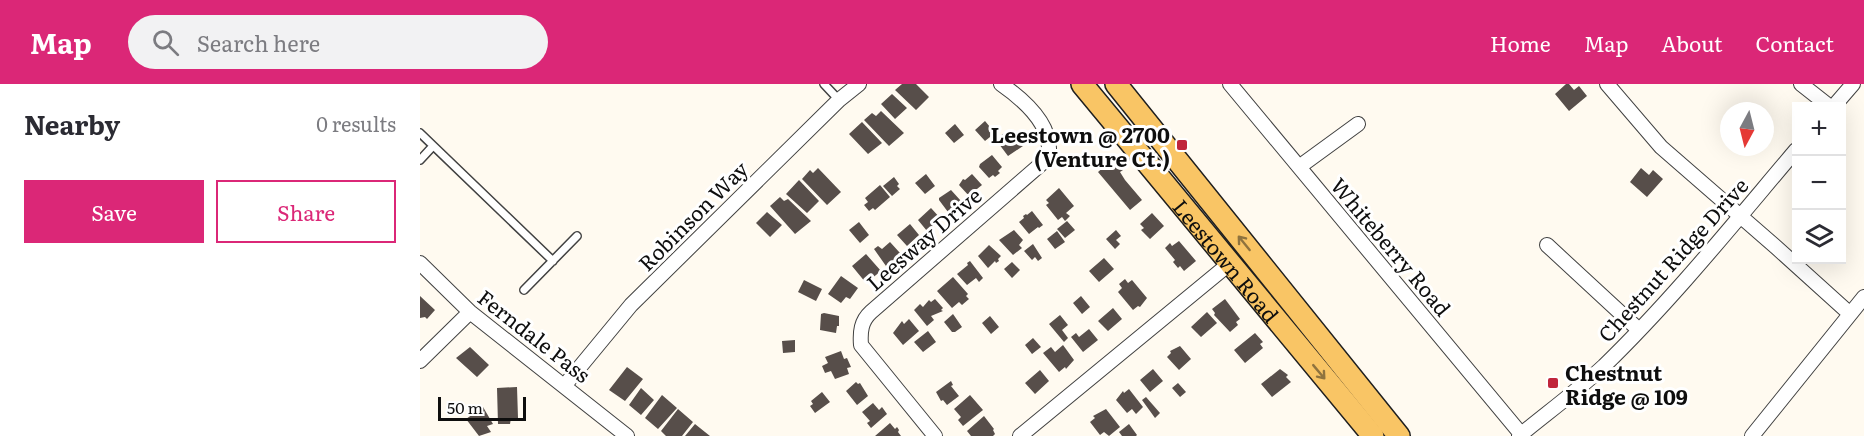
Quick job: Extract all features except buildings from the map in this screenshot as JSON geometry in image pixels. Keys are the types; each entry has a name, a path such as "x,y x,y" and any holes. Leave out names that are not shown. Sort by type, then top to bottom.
{"main road":[{"name":"Leestown Road","path":"1082,84 1372,436"},
{"name":"Leestown Road","path":"1116,84 1399,436"},
{"path":"1229,264 1237,264 1249,269 1319,347 1331,351"}],"street":[{"name":"Robinson Way","path":"565,385 631,305 839,100 859,84"},
{"name":"Leesway Drive","path":"935,436 861,345 860,334 863,323 871,312 1048,158 1050,140 1039,119 1015,93 1001,84"},
{"name":"Whiteberry Road","path":"1230,84 1520,435"},
{"path":"1607,84 1661,147 1849,313"},
{"path":"1801,84 1824,102"},
{"path":"1837,102 1853,84"},
{"path":"1299,167 1358,124"},
{"name":"Chestnut Ridge Drive","path":"1520,435 1602,368 1639,330 1792,156"},
{"path":"1547,245 1639,330"},
{"name":"Ferndale Pass","path":"420,263 470,312 627,436"},
{"path":"1020,436 1229,264"},
{"path":"1752,436 1864,297"},
{"path":"420,361 470,312"}],"lane":[{"path":"824,84 839,100"},
{"path":"420,133 553,261"},
{"path":"420,160 433,146"},
{"path":"524,290 577,236"}],"place":[{"name":"Leestown @ 2700 (Venture Ct.)","path":"1182,145"},
{"name":"Chestnut Ridge @ 109","path":"1553,383"}]}
